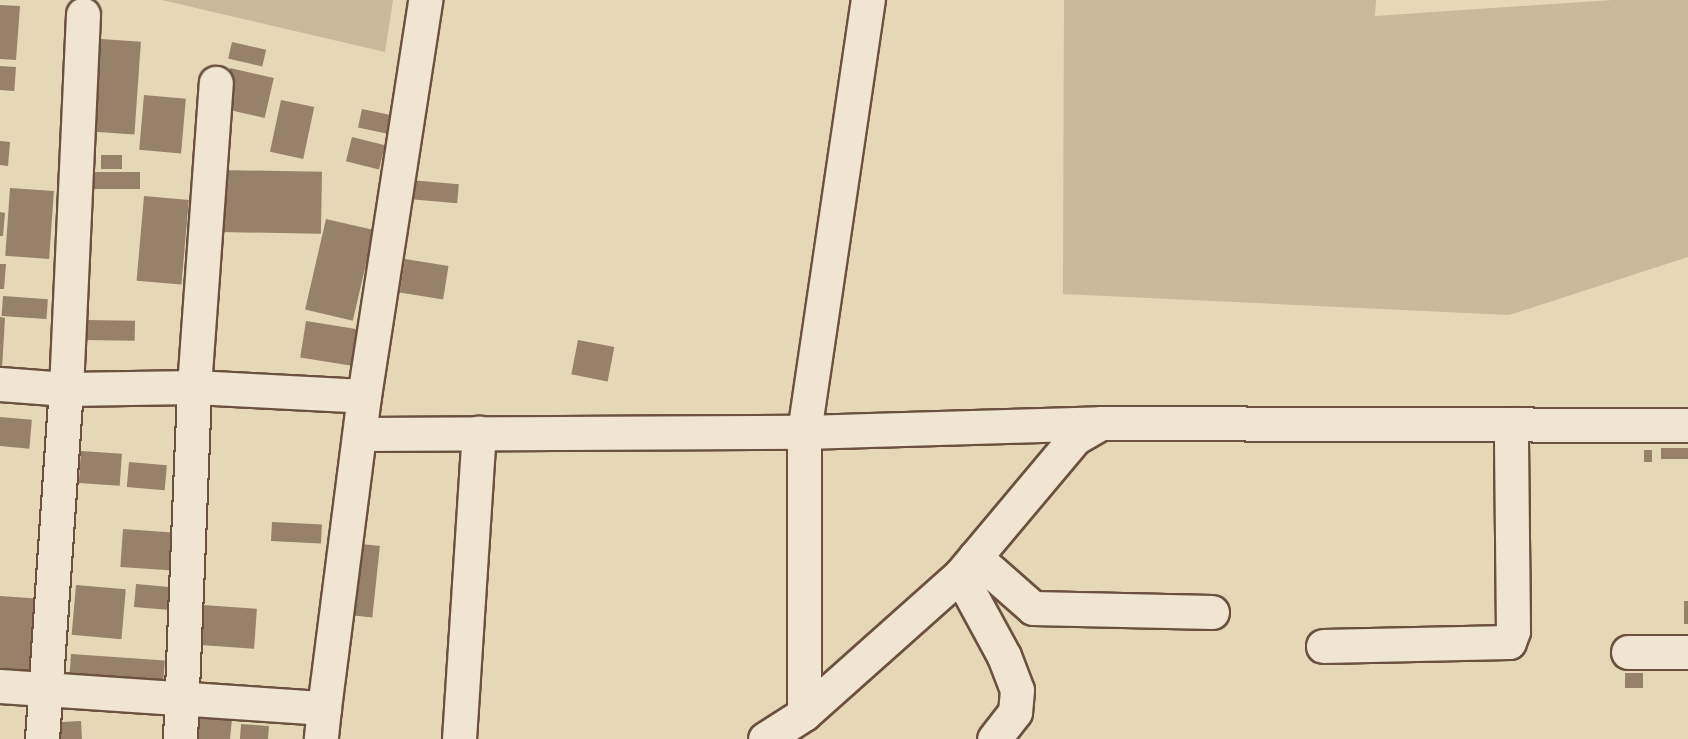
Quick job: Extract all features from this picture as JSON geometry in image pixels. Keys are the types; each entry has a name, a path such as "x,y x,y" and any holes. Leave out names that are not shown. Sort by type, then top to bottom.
{"street":[{"path":"0,687 182,698 322,723 364,396 425,0"},
{"path":"804,714 804,432 868,0"},
{"path":"42,739 66,389 83,14"},
{"path":"180,739 194,387 216,83"},
{"path":"0,384 66,389 194,387 364,396"},
{"path":"360,434 804,432 1101,423 1688,425"},
{"path":"765,739 804,714 967,566 1075,438 1101,423"},
{"path":"1323,646 1509,642 1513,631 1511,424"},
{"path":"459,739 479,433"},
{"path":"967,566 1033,608 1212,612"},
{"path":"967,566 1017,690 1015,712 994,739"},
{"path":"1628,652 1688,652"}],"shaded area":[{"path":"162,0 393,0 385,52"},
{"path":"1064,0 1376,0 1375,16 1613,0 1688,0 1688,257 1509,315 1063,294"}],"building":[{"path":"0,5 20,6 16,60 0,59"},
{"path":"101,39 141,42 134,135 95,132"},
{"path":"232,42 266,50 262,66 228,59"},
{"path":"0,66 16,67 14,91 0,90"},
{"path":"230,68 274,78 265,118 221,108"},
{"path":"144,95 186,99 181,153 139,150"},
{"path":"281,100 314,107 303,159 270,152"},
{"path":"362,109 390,115 386,134 358,128"},
{"path":"352,137 385,145 379,169 346,161"},
{"path":"0,141 10,142 8,166 0,165"},
{"path":"101,155 122,155 122,169 101,169"},
{"path":"220,170 322,172 321,234 219,232"},
{"path":"94,172 140,172 140,189 94,189"},
{"path":"410,180 459,184 457,203 408,199"},
{"path":"10,188 54,191 49,259 5,256"},
{"path":"144,196 189,200 181,285 137,281"},
{"path":"0,212 5,213 3,236 0,236"},
{"path":"326,219 374,230 353,321 305,310"},
{"path":"405,259 448,266 443,299 400,293"},
{"path":"0,264 6,264 4,289 0,289"},
{"path":"3,296 48,299 46,319 2,316"},
{"path":"0,317 5,318 2,368 0,368"},
{"path":"87,320 135,321 135,341 87,340"},
{"path":"306,321 362,330 357,366 300,358"},
{"path":"578,340 614,347 608,381 571,374"},
{"path":"0,417 32,420 29,449 0,446"},
{"path":"1661,448 1688,448 1688,459 1661,459"},
{"path":"1644,450 1652,450 1652,462 1644,462"},
{"path":"81,451 122,454 120,486 79,483"},
{"path":"129,462 167,465 165,490 127,487"},
{"path":"272,522 322,525 321,544 271,541"},
{"path":"123,529 176,533 173,571 120,567"},
{"path":"352,543 380,546 372,618 344,615"},
{"path":"136,584 172,587 170,610 134,607"},
{"path":"76,585 126,589 121,639 72,635"},
{"path":"0,596 43,599 37,681 0,678"},
{"path":"1684,601 1688,601 1688,624 1684,624"},
{"path":"203,605 257,609 254,649 200,645"},
{"path":"71,654 165,661 163,686 69,680"},
{"path":"1625,673 1643,673 1643,688 1625,688"},
{"path":"187,715 232,719 230,739 186,739"},
{"path":"81,721 82,739 53,739 52,723"},
{"path":"241,724 269,726 268,739 240,739"}]}
